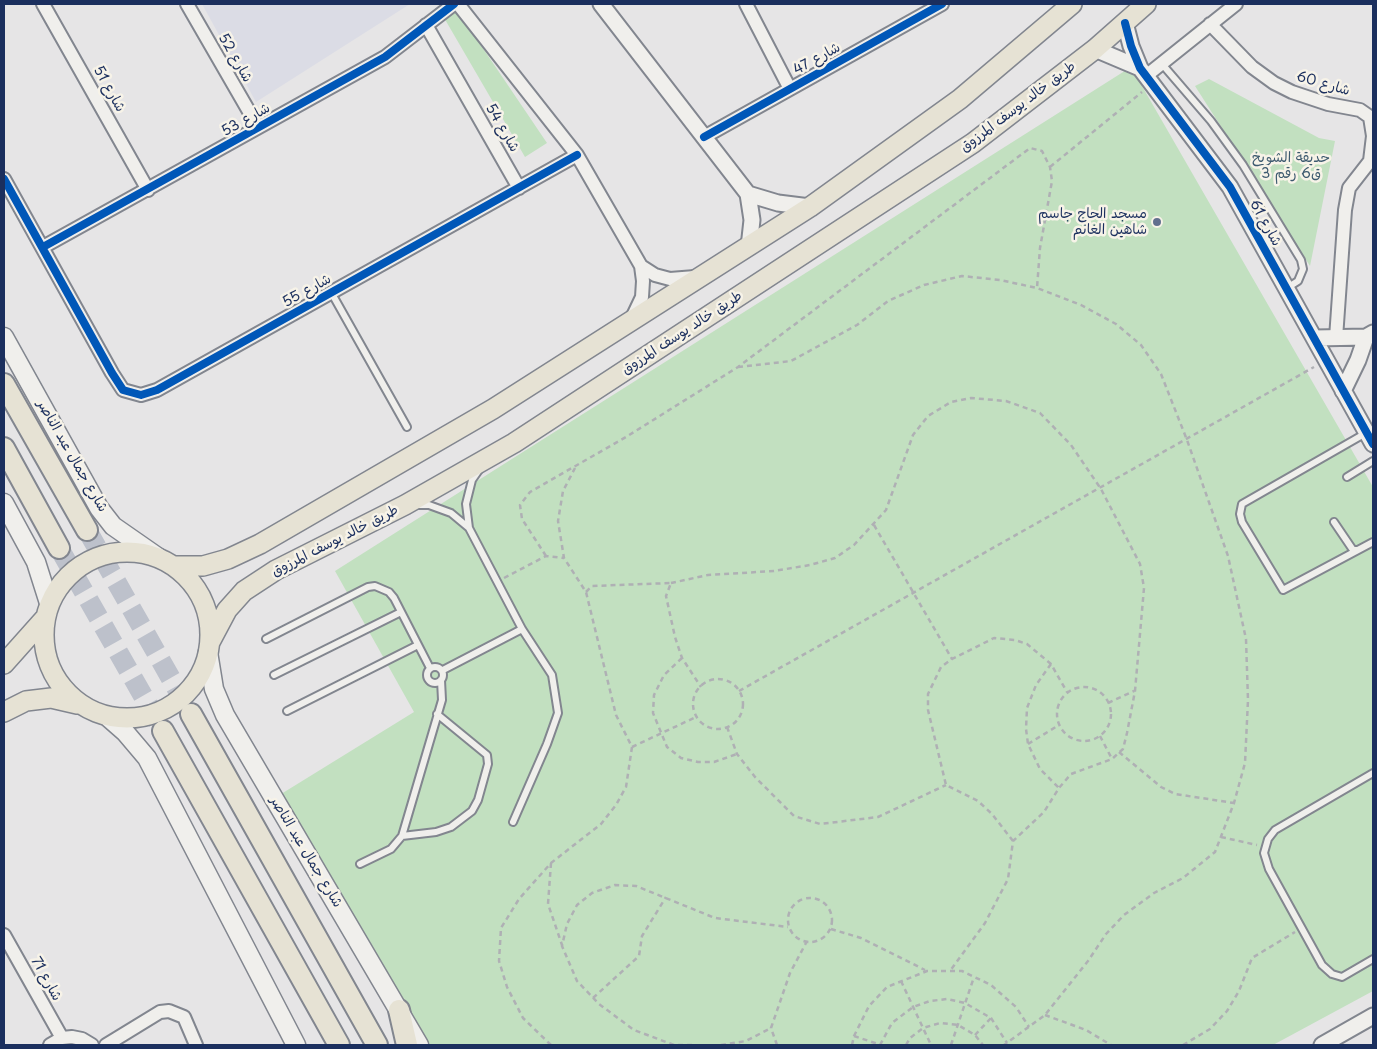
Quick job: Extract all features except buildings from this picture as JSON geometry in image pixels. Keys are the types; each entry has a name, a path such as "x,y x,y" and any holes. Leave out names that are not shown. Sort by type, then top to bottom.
{"highway":[{"name":"شارع جمال عبد الناصر","path":"4,384 87,530"},
{"path":"4,448 59,548"},
{"path":"191,714 377,1045"},
{"path":"163,731 339,1045"},
{"path":"399,1010 407,1045"}],"main road":[{"path":"4,664 47,611 63,581 83,564 107,554 133,552 167,562 203,566 228,559 260,544 493,409 810,207 960,98 1072,4"},
{"name":"طريق خالد يوسف المرزوق","path":"209,647 227,610 244,591 276,570 405,505 486,460 973,142 1095,49 1146,4"},
{"name":"شارع جمال عبد الناصر","path":"4,337 100,508 113,526 167,562"},
{"path":"4,503 36,562 47,611 43,643 49,666 61,687 78,704"},
{"path":"4,712 26,701 51,698 78,704 109,718 122,720 151,716 177,702 198,680 209,647 209,620 202,599 190,581 167,562"},
{"name":"شارع جمال عبد الناصر","path":"209,647 214,689 225,715 418,1045"},
{"path":"109,718 125,732 147,758 296,1045"}],"street":[{"name":"شارع 51","path":"43,4 148,190"},
{"name":"شارع 52","path":"186,4 258,127"},
{"name":"شارع 53","path":"43,247 386,57 454,4"},
{"path":"458,4 576,155 641,266 642,297 628,324"},
{"path":"601,4 748,194 752,220 749,246"},
{"path":"746,4 790,88"},
{"name":"شارع 47","path":"704,137 942,4"},
{"path":"1146,76 1236,4"},
{"name":"شارع 61","path":"1125,23 1131,46 1146,76 1230,187 1343,391 1371,437"},
{"name":"شارع 60","path":"1210,24 1252,66 1274,82 1292,92 1328,104 1360,110 1370,117 1372,136 1370,161 1349,188 1345,210 1336,338"},
{"name":"شارع 54","path":"426,25 519,188"},
{"name":"شارع 61","path":"1095,49 1146,76"},
{"path":"519,188 576,155"},
{"name":"شارع 55","path":"4,179 112,373 123,390 141,396 150,393 519,188"},
{"path":"748,194 778,203 810,207"},
{"path":"641,266 655,275 670,279 687,280 703,276"},
{"path":"1315,338 1370,335"},
{"path":"1343,391 1370,335"},
{"name":"شارع 71","path":"4,934 62,1038"},
{"path":"106,1045 160,1012 177,1013 184,1018 196,1045"},
{"path":"1322,1045 1373,1016"},
{"path":"50,1045 62,1038 82,1039 92,1045"}],"lane":[{"path":"1162,64 1211,122 1243,165 1301,260 1302,269 1298,281 1287,288"},
{"path":"331,292 407,427"},
{"path":"1371,437 1242,504 1240,514 1242,522 1283,590 1373,542"},
{"path":"469,528 466,504 472,480 486,460"},
{"path":"1347,477 1373,461"},
{"path":"405,505 429,505 436,507 451,513 469,528 522,629 552,675 558,712 547,744 513,822"},
{"path":"1334,522 1353,550 1358,550"},
{"path":"266,639 368,587 375,586 389,592 430,668"},
{"path":"274,675 401,612"},
{"path":"442,670 522,629"},
{"path":"287,711 418,645"},
{"path":"441,680 435,683 429,680 426,674 430,668 437,666 442,670"},
{"path":"360,864 391,849 402,836 442,696 442,670"},
{"path":"402,836 440,831 450,827 472,811 478,800 488,764 487,755 437,714"},
{"path":"1373,773 1275,830 1264,853 1269,869 1322,965 1332,974 1342,977 1373,959"}],"path":[{"path":"1050,167 1146,76"},
{"path":"546,556 522,519 520,505 530,492 575,468 738,367 1030,148 1042,151 1050,167 1052,180 1040,248 1037,288"},
{"path":"738,367 791,361 857,325 888,302 924,285 962,276 1000,280 1037,288 1081,305 1116,324 1141,345 1161,374 1188,440 1228,556 1246,639 1248,700 1245,763 1234,803 1215,852 1183,878 1154,893 1124,916 1106,934 1088,961 1045,1015 1006,1044 990,1018 965,1003 947,999 930,1001 913,1007 892,1022 880,1045 854,1036"},
{"path":"738,692 1327,360"},
{"path":"586,592 592,586 671,584 708,575 774,571 810,565 835,558 854,545 886,510 913,435 928,416 951,402 970,398 1006,401 1040,413 1071,445 1101,488 1140,564 1144,588 1135,691 1127,733 1122,749 1112,759 1071,774 1059,788 1044,812 1013,841 1008,879 985,923 950,971"},
{"path":"551,1045 523,1018 507,986 499,961 501,928 519,899 551,863 601,824 616,805 626,787 632,747 616,715 586,592 564,558 558,521 563,491 575,468"},
{"path":"874,524 952,659"},
{"path":"498,581 546,556 564,558"},
{"path":"671,584 666,596 682,658 701,686"},
{"path":"1013,841 992,814 978,801 946,785 928,710 928,694 941,667 952,659 994,638 1015,640 1027,644 1051,664 1067,692"},
{"path":"682,658 664,675 654,695 653,713 660,734 667,747 681,758 698,762 714,762 737,754"},
{"path":"1051,664 1036,684 1027,708 1028,744 1040,769 1059,788"},
{"path":"722,679 735,686 742,698 742,712 734,724 720,729 706,727 696,717 693,703 697,690 701,686 708,681 722,679"},
{"path":"1078,687 1090,688 1101,693 1108,703 1111,715 1108,726 1100,736 1089,741 1077,740 1066,735 1059,725 1056,713 1060,702 1067,692 1078,687"},
{"path":"1108,703 1135,691"},
{"path":"632,747 696,717"},
{"path":"1028,744 1059,725"},
{"path":"727,727 737,754 755,777 794,816 820,824 878,817 946,785"},
{"path":"1100,736 1112,759"},
{"path":"1119,752 1161,787 1175,794 1234,803"},
{"path":"1222,837 1265,848"},
{"path":"551,863 548,904 562,946 577,981 593,998 634,1030 674,1044 692,1045"},
{"path":"562,946 567,924 577,905 592,893 615,884 636,886 666,897 690,910 715,918 788,927"},
{"path":"593,998 639,956 642,936 666,897"},
{"path":"805,898 817,898 828,905 832,917 831,929 821,940 806,943 795,937 788,927 788,914 794,904 805,898"},
{"path":"1182,1045 1210,1029 1227,1011 1239,991 1252,958 1302,928"},
{"path":"831,929 860,938 927,971"},
{"path":"777,1045 771,1028 790,973 806,943"},
{"path":"852,1045 854,1036 869,1006 887,987 927,971 962,971 991,985 1016,1007 1029,1027"},
{"path":"951,1045 974,977"},
{"path":"901,981 931,1045"},
{"path":"1045,1015 1086,1030 1112,1045"},
{"path":"975,1035 990,1018"},
{"path":"906,1045 910,1038 923,1028 940,1023 958,1025 975,1035 983,1045"},
{"path":"722,1045 746,1041 771,1028"}],"shaded area":[{"path":"202,4 410,4 256,102"}],"green space":[{"path":"455,7 547,143 525,157 443,16"},
{"path":"1131,67 1373,487 1373,991 1273,1045 407,1045 273,799 414,712 335,571"},
{"name":"حديقة الشويخ ق6 رقم 3","path":"1209,79 1319,138 1335,141 1310,266 1195,86"}],"tunnel":[{"path":"87,530 191,714"},
{"path":"59,548 163,731"}],"cycle path":[{"path":"43,247 385,57 454,4"},
{"path":"704,137 942,4"},
{"path":"1125,23 1131,46 1140,68 1230,187 1373,444"},
{"path":"4,179 112,373 123,390 141,395 157,390 577,155"}],"place":[{"name":"مسجد الحاج جاسم شاهين الغانم","path":"1157,222"}]}
